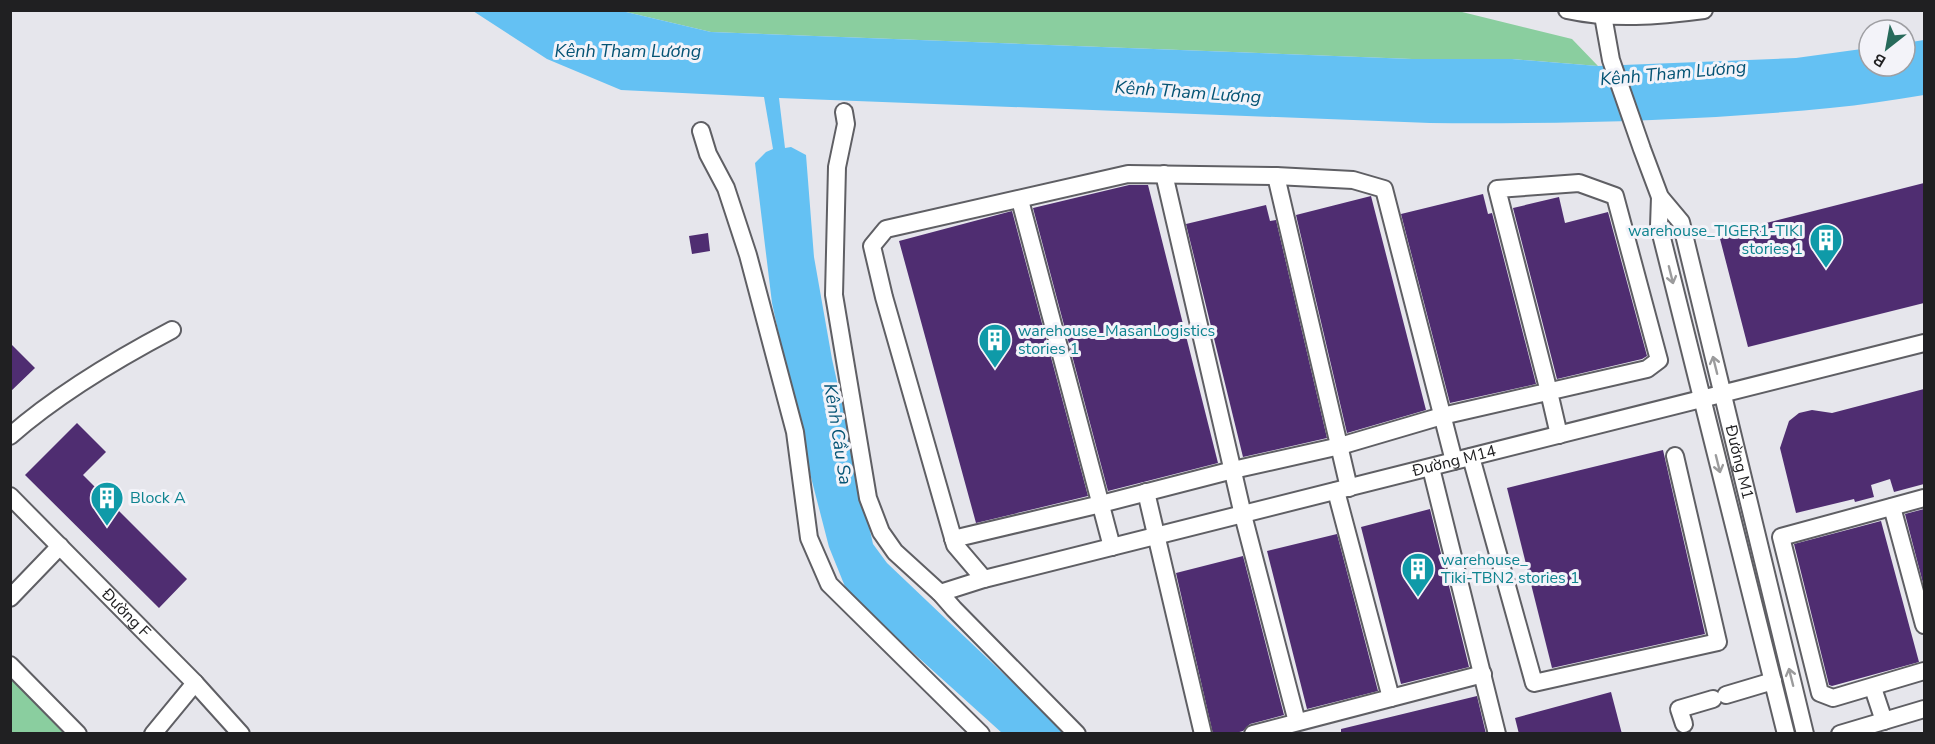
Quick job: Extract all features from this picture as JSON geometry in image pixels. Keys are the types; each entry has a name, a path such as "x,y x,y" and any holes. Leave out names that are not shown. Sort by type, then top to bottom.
{"street":[{"path":"1567,10 1663,15 1704,10"},
{"name":"Đường M1","path":"1603,13 1611,60 1632,122 1660,197 1681,222 1805,734"},
{"path":"844,112 846,124 837,167 834,295 868,498 881,532 895,552 940,593 1077,734"},
{"path":"701,131 708,154 726,188 748,255 795,432 809,538 829,584 981,734"},
{"path":"984,579 955,545 884,297 872,246 886,229 1128,174 1276,176 1353,180 1384,189 1454,461"},
{"path":"1164,174 1243,515 1297,722"},
{"path":"1276,176 1340,446 1342,490 1390,698"},
{"path":"953,539 1340,446 1442,416 1549,392 1647,369 1659,360 1616,196 1579,183 1497,189 1549,392 1559,435"},
{"name":"Đường M1","path":"1660,197 1659,226 1786,734"},
{"path":"1020,200 1112,547"},
{"path":"10,436 29,420 125,356 171,330"},
{"name":"Đường M14","path":"940,593 984,579 1924,343"},
{"path":"1471,457 1534,683 1718,642 1676,456"},
{"path":"1431,468 1497,734"},
{"path":"1146,492 1203,734"},
{"name":"Đường F","path":"10,496 195,683 241,734"},
{"path":"1924,498 1781,537 1820,693 1833,698 1924,671"},
{"path":"1892,507 1924,625"},
{"path":"10,598 60,546"},
{"path":"10,665 78,734"},
{"path":"1253,734 1483,674"},
{"path":"1684,724 1679,709 1773,681"},
{"path":"153,734 195,683"},
{"path":"1873,688 1884,721"},
{"path":"1840,734 1924,709"}],"green space":[{"path":"1454,10 1572,39 1598,66 1512,59 1412,59 711,32 622,11"},
{"path":"11,674 68,733 11,733"}],"water":[{"name":"Kênh Tham Lương","path":"473,11 622,11 711,32 1412,59 1512,59 1598,66 1796,58 1857,50 1857,78 1917,78 1917,41 1924,40 1924,95 1842,107 1730,116 1630,121 1480,123 779,98 785,148 791,147 806,155 814,257 832,359 873,544 887,563 1066,733 1002,733 848,594 829,547 805,454 772,303 755,163 766,152 773,149 764,97 621,90 547,59"}],"building":[{"name":"warehouse_TIGER1-TIKI stories 1","path":"1924,183 1924,303 1748,347 1719,235"},
{"path":"1129,185 1148,185 1218,463 1108,491 1033,208"},
{"path":"1483,194 1488,214 1492,213 1536,384 1450,403 1401,214"},
{"path":"1371,196 1426,410 1347,433 1296,215"},
{"path":"1559,197 1565,223 1608,212 1647,356 1642,359 1557,379 1513,208"},
{"path":"1266,205 1270,221 1276,220 1327,438 1243,457 1186,224"},
{"name":"warehouse_MasanLogistics stories 1","path":"1012,211 1088,496 976,523 899,241"},
{"path":"708,233 710,251 692,254 689,236"},
{"path":"10,343 35,368 10,392"},
{"path":"1924,389 1924,484 1894,492 1890,479 1871,485 1874,497 1855,502 1854,499 1796,513 1780,448 1789,421 1799,413 1812,410 1832,413"},
{"name":"Block A","path":"77,423 106,452 83,475 187,579 159,608 25,475"},
{"path":"1663,450 1705,634 1552,668 1507,488"},
{"name":"warehouse_ Tiki-TBN2 stories 1","path":"1430,509 1469,667 1401,684 1361,527"},
{"path":"1924,509 1924,587 1905,514"},
{"path":"1881,521 1919,662 1832,686 1829,685 1794,544"},
{"path":"1337,534 1378,691 1307,709 1267,551"},
{"path":"1243,556 1284,715 1250,724 1243,731 1232,734 1213,734 1176,573"},
{"path":"1611,692 1622,734 1519,734 1515,718"},
{"path":"1477,696 1486,734 1341,734 1341,729"}],"place":[{"name":"warehouse_TIGER1-TIKI stories 1","path":"1826,269"},
{"name":"warehouse_MasanLogistics stories 1","path":"995,369"},
{"name":"Block A","path":"107,527"},
{"name":"warehouse_ Tiki-TBN2 stories 1","path":"1418,598"}],"water label":[{"name":"Kênh Cầu Sa","path":"838,434"}]}
